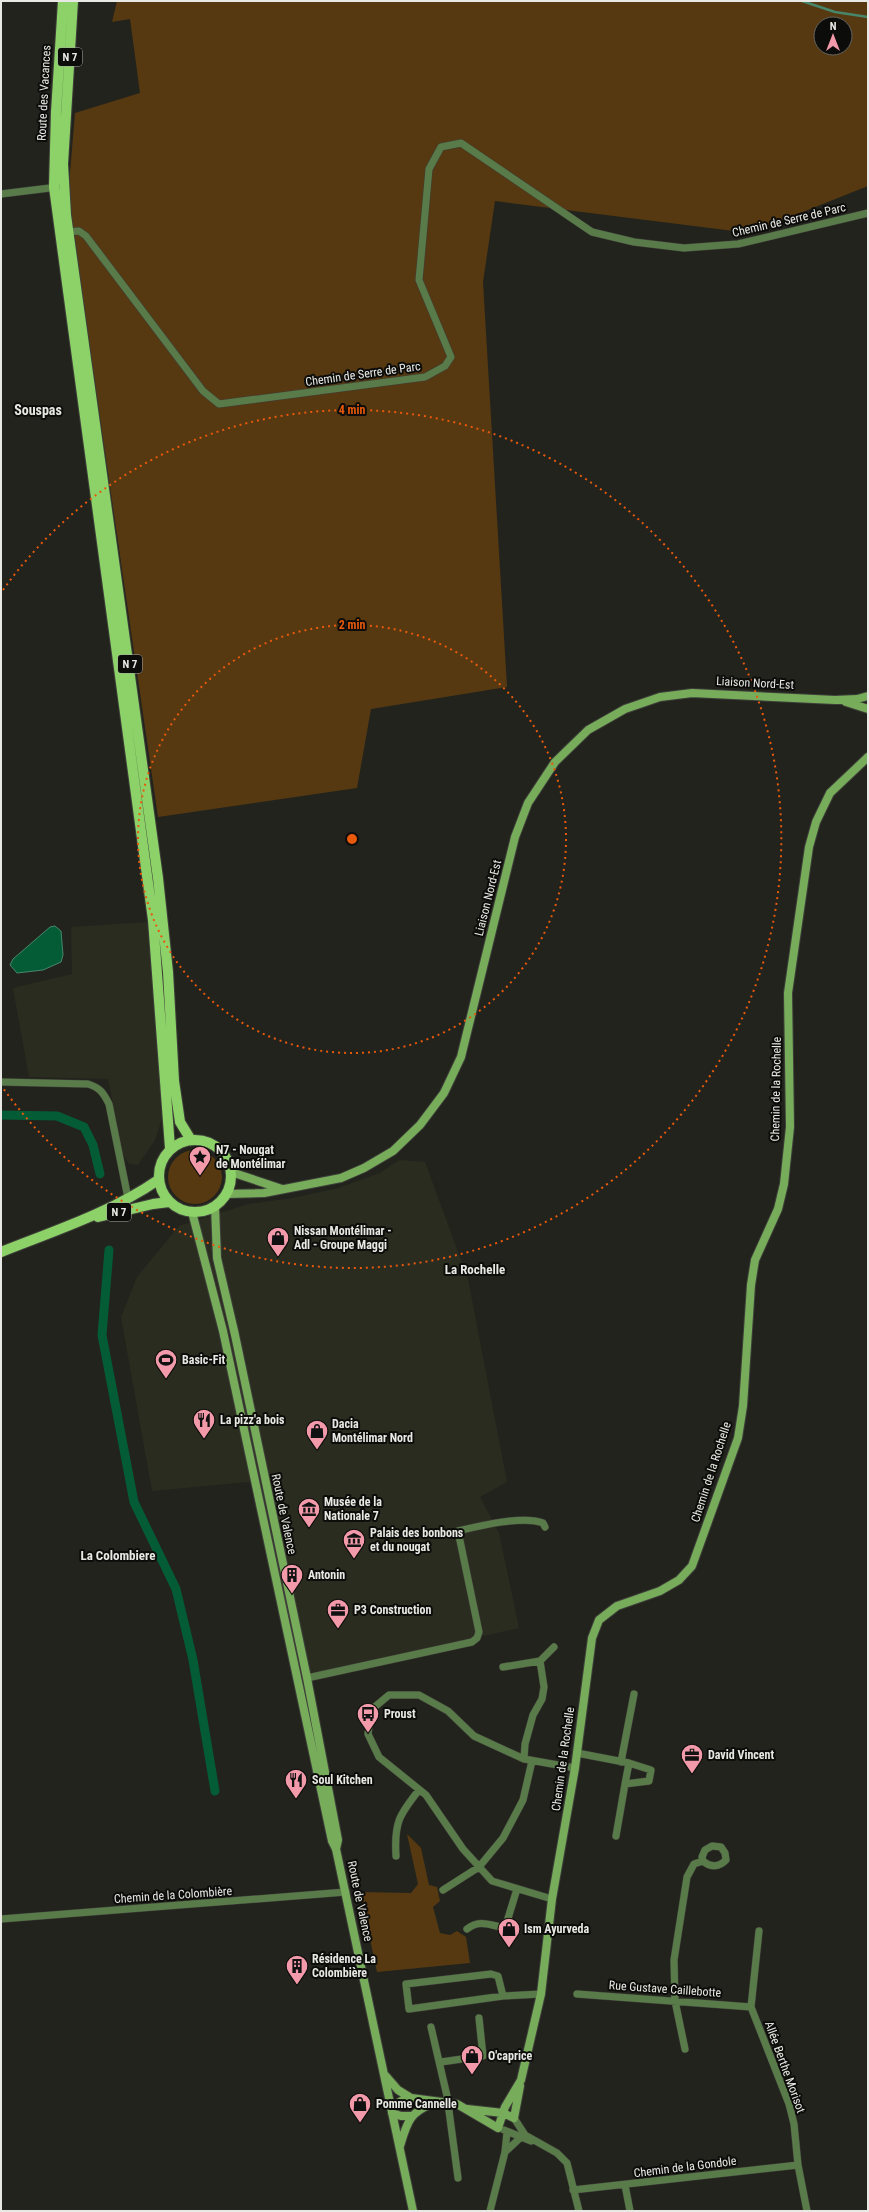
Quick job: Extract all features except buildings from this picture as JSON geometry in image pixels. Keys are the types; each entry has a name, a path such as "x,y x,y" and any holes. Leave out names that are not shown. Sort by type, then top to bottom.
{"main road":[{"name":"Route des Vacances","path":"59,187 56,112 63,1"},
{"name":"Route des Vacances","path":"59,187 63,164 73,1"},
{"name":"N 7","path":"59,187 153,920 170,1148"},
{"name":"N 7","path":"64,231 158,878 168,972 176,1094 180,1122 191,1140"},
{"name":"Liaison Nord-Est","path":"226,1194 264,1193 341,1178 364,1168 392,1150 420,1125 444,1092 461,1056 515,837 528,803 555,762 588,730 625,709 660,697 673,695 692,693 739,694 836,700 857,699 868,696"},
{"name":"Liaison Nord-Est","path":"836,700 868,709"},
{"name":"Chemin de la Rochelle","path":"498,2128 503,2113 521,2080 541,1994 552,1899 575,1768 592,1638 599,1620 618,1606 660,1591 679,1580 692,1566 738,1438 743,1406 752,1279 755,1260 778,1209 784,1184 790,1128 788,993 809,847 816,822 830,793 868,757"},
{"path":"191,1140 205,1141 218,1148 224,1154 231,1172 231,1183 226,1194 216,1206 204,1211 192,1212 180,1209 169,1202 162,1192 158,1180 161,1161 170,1148 182,1142 191,1140"},
{"path":"231,1172 284,1190"},
{"name":"N 7","path":"1,1252 69,1225 128,1198 158,1180"},
{"name":"N 7","path":"69,1225 124,1210 169,1202"},
{"name":"Route de Valence","path":"216,1206 216,1258 235,1335 307,1678 338,1840 336,1850"},
{"name":"Route de Valence","path":"192,1212 221,1325 303,1713 332,1841 336,1850 346,1892 413,2211"},
{"path":"385,2075 402,2093 411,2098 436,2102 447,2102 467,2109 498,2128"},
{"path":"467,2109 503,2113 514,2118 521,2080"},
{"path":"411,2098 403,2100 392,2110 401,2116 411,2116 425,2106 436,2102"},
{"path":"400,2151 411,2116"}],"street":[{"name":"Chemin de Serre de Parc","path":"64,231 79,231 86,236 203,391 219,404 424,377 445,366 451,357 419,280 429,169 441,147 461,143 592,232 634,242 684,248 738,244 868,213"},
{"path":"1,194 59,187"},
{"path":"1,1082 88,1084 98,1087 109,1104 128,1198"},
{"path":"307,1678 472,1642 477,1638 479,1632 458,1532 502,1523 536,1520 543,1523 545,1527"},
{"path":"503,1668 540,1661 554,1646"},
{"path":"443,1890 479,1867 503,1838 523,1800 528,1760 525,1744 533,1714 542,1699 544,1687 540,1661"},
{"path":"616,1836 625,1784 625,1762 634,1694"},
{"path":"552,1899 492,1881 462,1849 426,1795 379,1757 368,1734 371,1710 389,1695 419,1696 448,1710 474,1736 528,1760 575,1768"},
{"path":"577,1753 625,1762 651,1770 649,1782 625,1784"},
{"path":"396,1856 395,1837 398,1820 419,1790"},
{"path":"685,2049 675,2001 674,1985 675,1943 687,1877 694,1864 703,1861 713,1866 721,1865 726,1860 725,1853 721,1847 712,1846 705,1850 702,1857 703,1861"},
{"path":"467,1929 474,1923 480,1922 505,1928 517,1889"},
{"name":"Chemin de la Colombière","path":"1,1919 346,1892"},
{"name":"Allée Berthe Morisot","path":"759,1931 751,2007 789,2104 794,2124 798,2165 807,2211"},
{"path":"503,1996 498,1976 491,1974 406,1984 409,2010 503,1996 541,1994"},
{"name":"Rue Gustave Caillebotte","path":"577,1994 751,2007"},
{"path":"441,2062 483,2056 479,2018"},
{"path":"431,2027 441,2062 458,2178"},
{"path":"514,2118 525,2135 557,2153 566,2163 578,2211"},
{"path":"498,2128 520,2138 536,2142"},
{"path":"490,2211 505,2152 506,2132"},
{"path":"505,2152 520,2138"},
{"name":"Chemin de la Gondole","path":"573,2190 798,2165"},
{"path":"625,2185 630,2211"}],"shaded area":[{"path":"117,1 868,1 868,186 750,233 495,201 483,282 507,687 371,709 357,788 158,817 68,197 75,113 140,93 130,19 112,22"},
{"path":"148,922 162,1119 155,1140 138,1165 129,1164 123,1154 108,1079 29,1077 13,988 72,974 71,927"},
{"path":"55,926 61,931 63,955 61,962 43,970 17,973 10,965 13,959 50,927"},
{"path":"190,1150 200,1150 210,1154 218,1162 222,1172 222,1182 218,1192 210,1200 200,1204 190,1204 180,1200 172,1192 168,1182 168,1172 172,1162 180,1154"},
{"path":"399,1160 425,1162 468,1279 507,1482 480,1497 499,1533 519,1628 310,1675 270,1480 152,1491 121,1317 137,1277 179,1226 248,1204 293,1198 338,1188 380,1173"},
{"path":"407,1834 421,1848 429,1885 437,1887 440,1901 433,1907 440,1933 450,1935 457,1931 466,1937 470,1963 377,1972 360,1892 411,1893 418,1884"}],"waterway":[{"path":"802,1 835,12 868,17"},
{"path":"1,1115 57,1116 84,1127 93,1145 100,1174"},
{"path":"109,1250 102,1335 134,1502 176,1589 193,1660 215,1791"}],"place":[{"name":"N7 - Nougat de Montélimar","path":"200,1176"},
{"name":"Nissan Montélimar - Adl - Groupe Maggi","path":"278,1258"},
{"name":"Basic-Fit","path":"166,1380"},
{"name":"La pizz'a bois","path":"204,1440"},
{"name":"Dacia Montélimar Nord","path":"317,1450"},
{"name":"Musée de la Nationale 7","path":"309,1528"},
{"name":"Palais des bonbons et du nougat","path":"354,1560"},
{"name":"Antonin","path":"292,1594"},
{"name":"P3 Construction","path":"338,1630"},
{"name":"Proust","path":"368,1734"},
{"name":"David Vincent","path":"692,1774"},
{"name":"Soul Kitchen","path":"296,1800"},
{"name":"Ism Ayurveda","path":"509,1948"},
{"name":"Résidence La Colombière","path":"297,1986"},
{"name":"O'caprice","path":"472,2076"},
{"name":"Pomme Cannelle","path":"360,2124"}],"district":[{"name":"Souspas","path":"38,410"},
{"name":"La Rochelle","path":"475,1269"},
{"name":"La Colombiere","path":"118,1555"}]}
